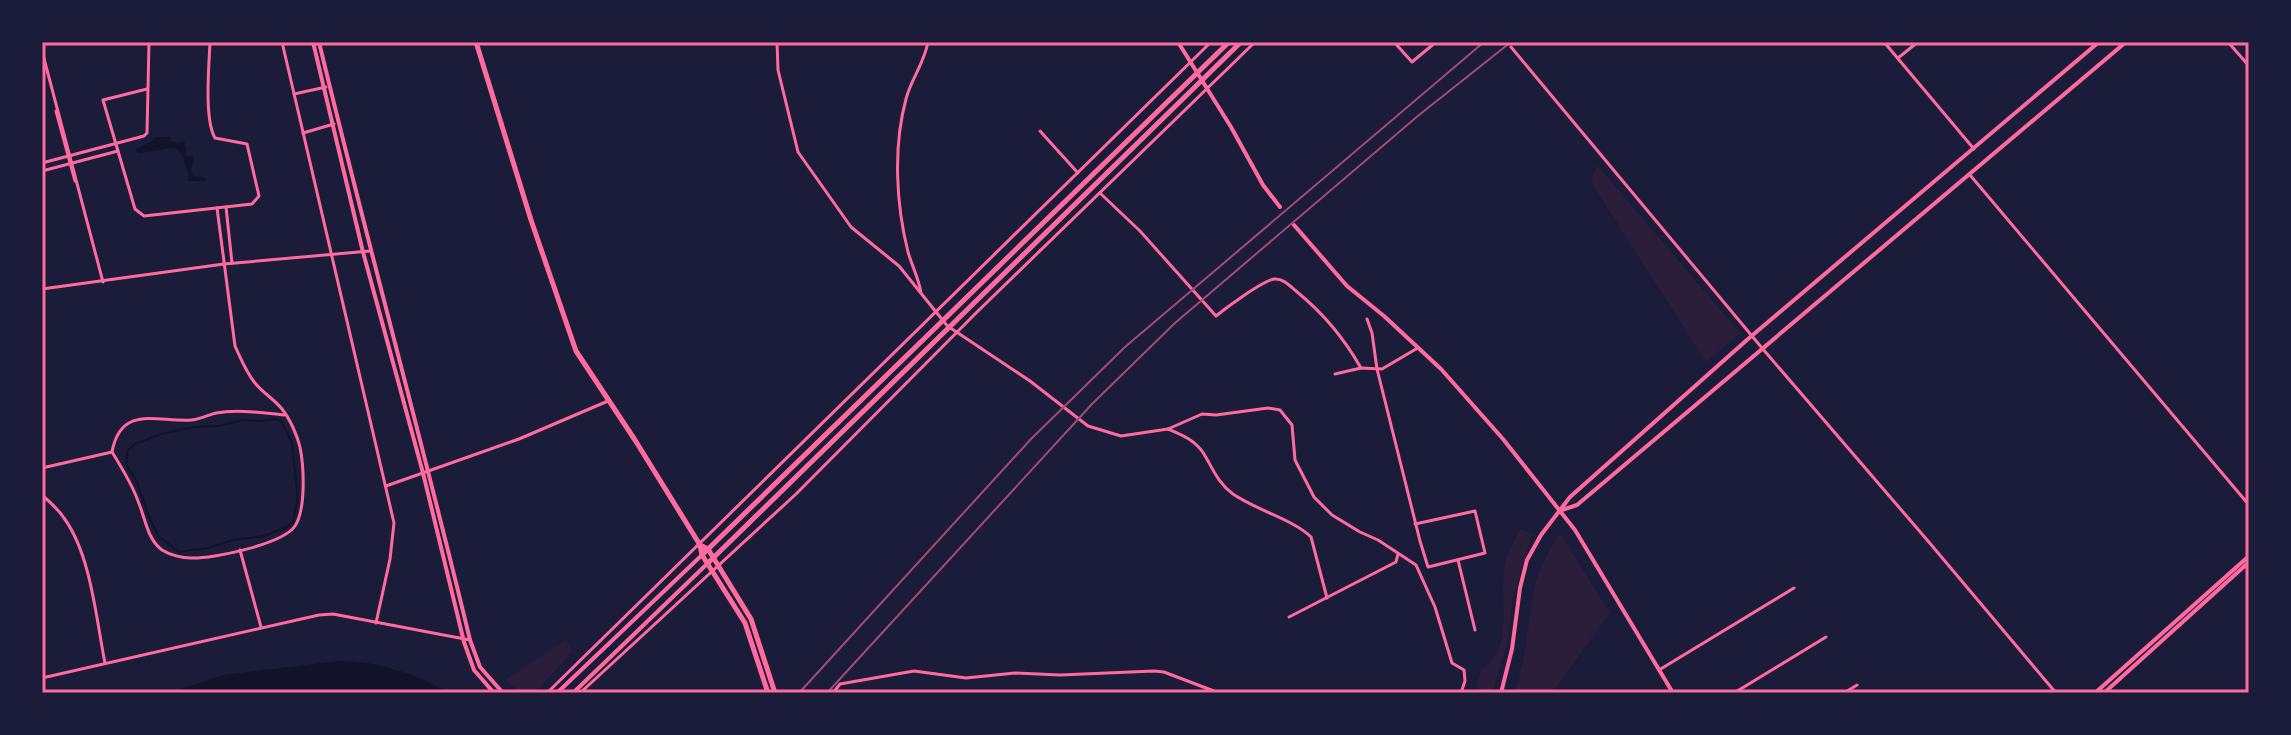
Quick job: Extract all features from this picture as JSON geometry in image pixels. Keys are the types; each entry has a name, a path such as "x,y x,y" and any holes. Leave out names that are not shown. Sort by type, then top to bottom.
{"highway":[{"path":"476,42 576,351 635,440 745,623 768,693"},
{"path":"702,555 1229,42"},
{"path":"708,563 1241,42"},
{"path":"700,545 714,557 751,619 775,693"}],"main road":[{"path":"313,42 339,122 366,252"},
{"path":"319,42 332,124 470,640 480,667 494,691"},
{"path":"1178,42 1263,185 1280,207"},
{"path":"1501,693 1527,560 1541,535 1570,497 1753,336 2099,42"},
{"path":"1559,511 1577,505 2126,42"},
{"path":"1294,225 1347,286 1441,369 1503,439 1575,530 1673,693"},
{"path":"426,473 463,639 474,670 494,691 503,693"},
{"path":"557,693 702,555"},
{"path":"2095,693 2249,556"},
{"path":"2104,693 2249,562"},
{"path":"573,693 708,563"}],"street":[{"path":"42,163 147,133 149,42"},
{"path":"147,89 103,100 135,209 144,216 252,204 259,196 247,144 215,138 211,131 210,42"},
{"path":"282,42 394,523 390,559 376,623"},
{"path":"777,42 778,70 798,152 851,227 899,266 949,328 1030,381 1088,426 1121,436 1168,429 1202,414 1268,408 1280,410 1292,425 1295,460 1314,497 1332,515 1378,540 1416,565 1420,571 1452,663 1464,670 1465,681 1461,693"},
{"path":"921,293 908,252 903,219 898,179 898,141 906,98 923,64 928,42"},
{"path":"547,693 1211,42"},
{"path":"580,693 796,494 1255,42"},
{"path":"1394,42 1412,62 1436,42"},
{"path":"1506,42 2056,693"},
{"path":"1884,42 1974,149"},
{"path":"1898,58 1918,42"},
{"path":"2228,42 2249,66"},
{"path":"42,52 103,282"},
{"path":"294,94 327,87"},
{"path":"303,133 339,122"},
{"path":"1040,131 1078,173"},
{"path":"42,171 118,151"},
{"path":"1970,175 2249,505"},
{"path":"1101,194 1216,316 1227,306 1272,280 1281,280 1332,324 1361,368"},
{"path":"226,207 232,263"},
{"path":"112,452 128,479 152,538 161,549 175,556 191,559 240,550 284,536 299,517 303,472 300,446 286,415 255,383 235,346 217,208"},
{"path":"42,289 232,263 366,252"},
{"path":"1367,319 1415,524 1428,567 1485,553 1475,511 1415,524"},
{"path":"1335,374 1361,368 1382,369 1418,348"},
{"path":"386,486 519,439 608,401"},
{"path":"112,452 121,430 148,417 196,420 218,413 286,415"},
{"path":"1168,429 1188,437 1204,453 1217,478 1231,493 1298,527 1311,537 1327,598"},
{"path":"42,468 112,452"},
{"path":"42,495 66,520 78,543 105,663"},
{"path":"240,550 262,628"},
{"path":"1289,617 1396,562 1398,554"},
{"path":"1458,560 1475,630"},
{"path":"1659,670 1794,588"},
{"path":"42,678 333,614 470,640"},
{"path":"1734,693 1826,637"},
{"path":"833,693 840,684 914,671 966,678 1015,673 1164,672 1219,693"},
{"path":"1844,693 1857,685"}],"shaded area":[{"path":"156,137 170,137 171,141 178,143 185,141 185,154 192,156 194,161 191,168 193,176 206,178 206,181 188,181 189,174 182,155 173,148 135,151"},
{"path":"1597,165 1740,333 1706,362 1591,182"},
{"path":"1520,529 1532,535 1513,598 1507,644 1492,693 1479,693 1477,685 1481,670 1492,661 1499,649 1504,622 1505,564"},
{"path":"1560,533 1610,613 1552,693 1515,693 1536,582 1544,560"},
{"path":"566,640 573,651 535,693 520,693 505,680"},
{"path":"339,661 396,670 450,693 162,693 223,675"}],"waterway":[{"path":"276,419 281,421 292,443 298,498 293,522 264,536 179,552 158,536 137,482 126,464 128,450 161,434 194,427 276,419"}],"railway":[{"path":"799,693 1031,439 1125,347 1484,42"},
{"path":"827,693 1092,404 1175,323 1419,115 1511,42"}]}
